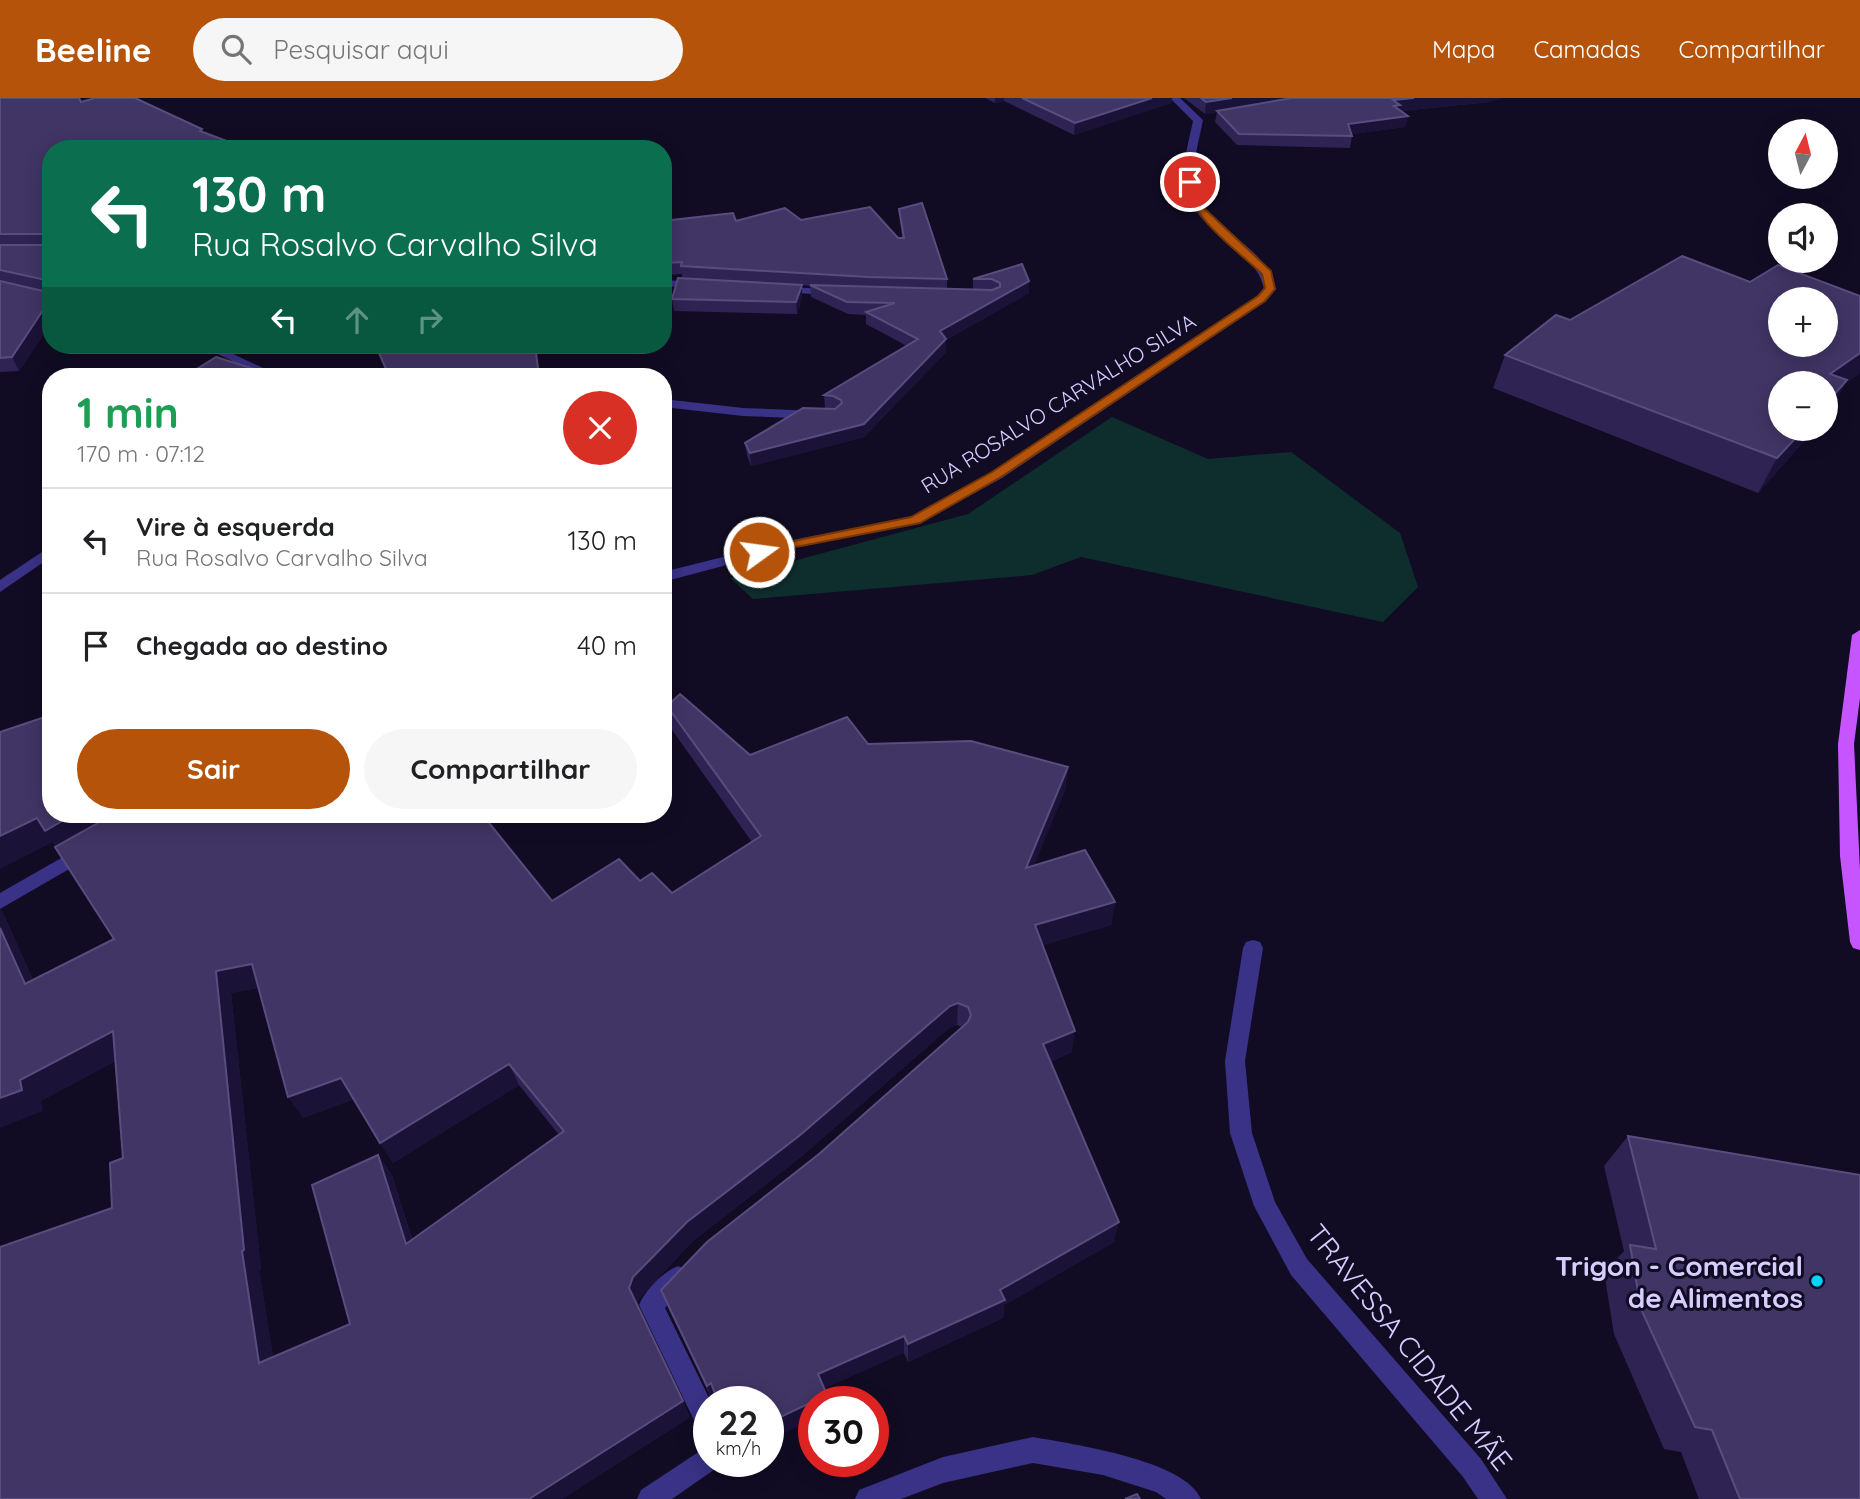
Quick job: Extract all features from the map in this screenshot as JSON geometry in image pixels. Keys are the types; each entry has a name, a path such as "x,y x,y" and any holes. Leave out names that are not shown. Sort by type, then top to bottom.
{"main road":[{"path":"1860,635 1846,744 1849,856 1860,942"}],"street":[{"name":"RUA ROSALVO CARVALHO SILVA","path":"672,575 783,545 915,520 996,475 1262,299 1270,289 1267,273 1201,210 1192,195 1191,160 1205,119 1175,98"},
{"path":"672,284 715,286"},
{"path":"767,289 843,293"},
{"path":"225,354 256,368"},
{"path":"672,404 743,412 834,415"},
{"path":"0,587 42,557"},
{"path":"0,902 103,841"},
{"name":"TRAVESSA CIDADE MÃE","path":"1252,948 1235,1061 1241,1133 1265,1206 1299,1267 1472,1468 1494,1499"},
{"path":"693,1389 651,1305 695,1260"},
{"path":"868,1499 943,1470 1033,1450 1103,1462 1163,1482 1188,1499"},
{"path":"650,1499 693,1469"}],"green space":[{"path":"1112,417 1208,459 1291,452 1400,533 1418,587 1383,622 1081,557 1032,575 753,599 730,578 968,514"}],"building":[{"path":"0,98 79,98 81,102 95,98 135,98 224,140 42,140 42,234 0,234"},
{"path":"1022,98 1152,98 1075,123"},
{"path":"1201,98 1232,98 1206,102"},
{"path":"1292,98 1414,98 1393,100 1400,105 1394,106 1408,116 1348,124 1352,136 1239,134 1217,111"},
{"path":"922,203 947,279 681,266 682,262 672,263 672,220 733,213 736,221 785,208 801,220 870,207 898,238 904,238 899,209"},
{"path":"0,245 42,245 42,279 0,270"},
{"path":"1682,256 1750,282 1768,271 1799,273 1836,287 1768,287 1768,357 1838,357 1838,288 1860,296 1860,353 1834,371 1768,371 1768,441 1793,441 1777,458 1505,355 1556,315 1570,320"},
{"path":"1022,264 1029,281 940,331 946,339 864,424 750,453 745,443 803,408 835,409 842,403 841,400 824,395 918,339 866,312 895,303 847,302 810,285 992,290 1000,287 1000,283 992,279 973,279"},
{"path":"678,278 802,285 796,302 672,299"},
{"path":"0,281 42,291 42,312 12,357 0,358"},
{"path":"379,354 536,354 538,368 386,368"},
{"path":"216,357 251,368 198,368"},
{"path":"1838,377 1847,380 1838,390"},
{"path":"680,694 750,755 847,717 868,744 971,741 1068,767 1026,868 1085,850 1115,902 1035,925 1075,1031 1043,1044 1119,1222 1000,1290 1005,1300 908,1344 904,1336 818,1374 823,1386 798,1386 798,1409 784,1415 784,1386 712,1386 711,1383 707,1386 661,1290 707,1242 819,1154 968,1022 971,1015 968,1007 958,1003 950,1006 799,1136 687,1222 633,1277 629,1288 683,1401 529,1499 0,1499 0,1247 112,1208 110,1163 123,1158 113,1031 20,1080 22,1090 0,1098 0,928 25,984 114,939 55,847 98,823 489,823 552,901 619,859 640,881 652,873 672,893 761,836 672,713 672,701","holes":["252,964 288,1097 341,1078 380,1143 509,1064 564,1131 406,1244 378,1155 312,1185 350,1324 259,1363 242,1251 216,971"]},
{"path":"42,718 42,823 59,823 45,831 37,818 0,836 0,732"},
{"path":"1628,1136 1860,1175 1860,1499 1740,1499 1712,1430 1695,1427 1641,1309 1630,1245 1656,1249"},
{"path":"1137,1494 1140,1499 1125,1499"}],"place":[{"name":"Trigon - Comercial de Alimentos","path":"1817,1281"}],"route":[{"path":"759,552 915,520 996,475 1262,299 1270,289 1267,273 1201,210 1192,195 1190,182"}]}
